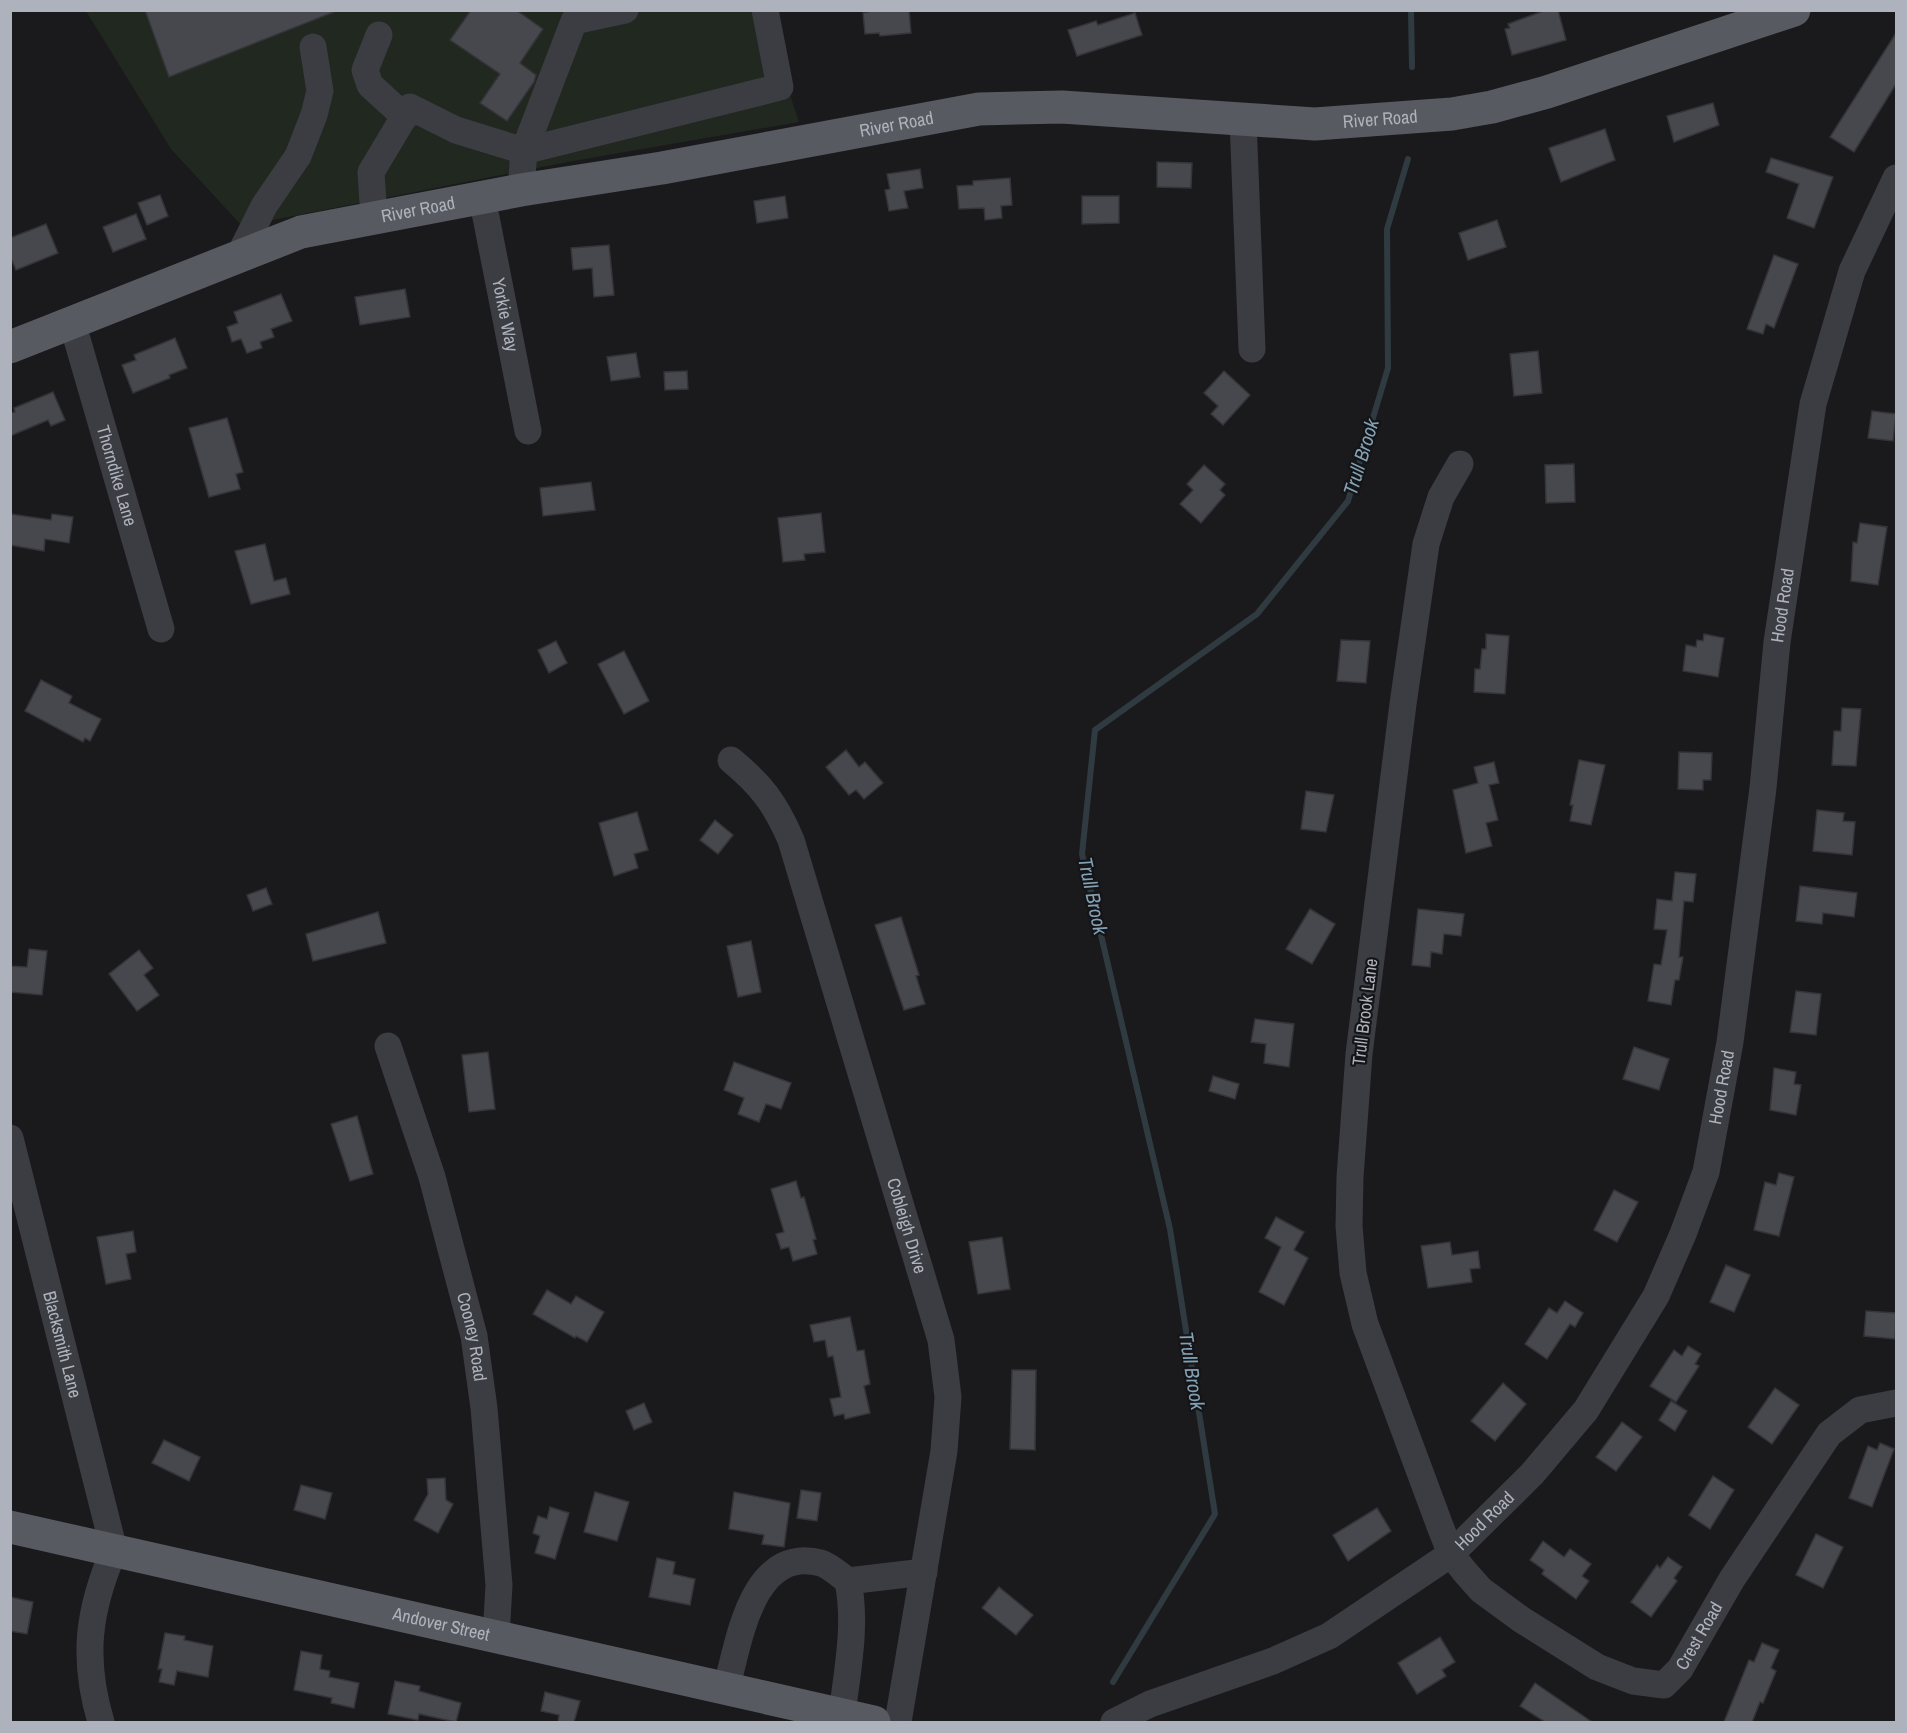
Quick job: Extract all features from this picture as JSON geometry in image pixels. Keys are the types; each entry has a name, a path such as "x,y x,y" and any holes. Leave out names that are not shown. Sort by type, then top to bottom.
{"main road":[{"name":"River Road","path":"10,347 301,232 482,197 662,168 979,109 1062,107 1315,124 1409,120 1492,107 1794,10"},
{"name":"Andover Street","path":"10,1527 874,1722"}],"street":[{"path":"521,190 524,151 574,21 625,10"},
{"path":"374,218 371,172 410,107 456,130 524,151 780,87 765,10"},
{"path":"379,35 365,70 370,85 405,117"},
{"path":"239,256 264,206 298,156 314,116 320,91 317,59 313,47"},
{"path":"1243,120 1252,349"},
{"name":"Hood Road","path":"1114,1722 1150,1704 1273,1661 1329,1636 1452,1554 1532,1474 1586,1410 1656,1296 1683,1234 1706,1172 1730,1042 1763,788 1777,642 1813,404 1852,271 1896,178"},
{"name":"Yorkie Way","path":"482,197 528,431"},
{"name":"Thorndike Lane","path":"72,322 161,629"},
{"name":"Trull Brook Lane","path":"1452,1554 1365,1324 1353,1273 1349,1226 1350,1177 1359,1054 1426,544 1441,497 1460,464"},
{"name":"Cobleigh Drive","path":"731,760 759,783 776,807 791,840 941,1340 948,1397 944,1451 898,1722"},
{"name":"Cooney Road","path":"388,1046 432,1177 474,1336 484,1408 500,1585 496,1637"},
{"name":"Blacksmith Lane","path":"10,1138 114,1550"},
{"name":"Crest Road","path":"1452,1554 1481,1590 1522,1620 1597,1667 1634,1681 1664,1685 1680,1669 1732,1579 1829,1434 1860,1410 1896,1403"},
{"path":"101,1722 93,1697 88,1661 90,1631 101,1581 114,1550"},
{"path":"726,1689 748,1608 762,1584 779,1567 801,1561 823,1563 848,1581 924,1572"},
{"path":"842,1715 853,1621 848,1581"}],"shaded area":[{"path":"86,11 762,11 799,122 573,161 242,226 171,149"}],"building":[{"path":"145,10 334,10 334,12 169,77"},
{"path":"471,10 516,10 543,29 520,63 536,75 534,82 507,121 480,103 500,74 450,40"},
{"path":"876,10 909,10 911,33 880,36 879,33 865,34 863,13"},
{"path":"1546,10 1558,10 1566,40 1512,55 1505,29 1510,28 1508,24"},
{"path":"1135,13 1142,35 1077,56 1068,30 1096,21 1098,25"},
{"path":"1896,33 1896,84 1854,152 1830,137"},
{"path":"1713,103 1719,125 1674,142 1667,116"},
{"path":"1605,129 1615,160 1561,182 1549,148"},
{"path":"1771,158 1833,177 1814,228 1787,218 1799,184 1766,172"},
{"path":"1157,162 1192,163 1191,188 1157,187"},
{"path":"920,169 923,188 904,191 908,208 889,211 885,190 890,189 887,174"},
{"path":"1010,178 1012,205 1001,206 1002,218 985,220 984,208 959,209 957,186 973,185 973,181"},
{"path":"160,195 168,216 147,225 138,203"},
{"path":"785,196 788,218 757,223 754,201"},
{"path":"1082,196 1119,196 1119,223 1082,224"},
{"path":"136,214 146,239 113,252 103,227"},
{"path":"1497,220 1506,247 1468,260 1459,233"},
{"path":"46,224 58,253 16,270 10,256 10,238"},
{"path":"609,245 614,295 594,297 592,268 573,270 571,248"},
{"path":"1774,255 1798,264 1774,328 1766,324 1763,334 1747,329"},
{"path":"405,289 410,317 360,325 355,297"},
{"path":"281,294 292,321 271,329 274,337 260,342 262,348 247,353 241,339 232,342 227,327 238,323 234,312"},
{"path":"175,338 187,368 169,375 170,378 133,393 122,365 136,360 134,355"},
{"path":"1538,351 1542,393 1514,396 1510,354"},
{"path":"636,353 640,377 611,381 607,357"},
{"path":"687,371 688,389 665,390 664,372"},
{"path":"1224,371 1250,395 1223,425 1211,414 1218,406 1204,393"},
{"path":"53,392 65,420 51,426 48,420 10,436 10,413 15,412 14,408"},
{"path":"1872,411 1896,414 1893,441 1868,438"},
{"path":"227,418 243,472 236,474 240,489 209,497 189,428"},
{"path":"1574,464 1575,502 1546,503 1545,465"},
{"path":"1204,465 1225,484 1220,490 1225,495 1201,523 1180,504 1193,490 1187,484"},
{"path":"591,482 595,510 543,516 540,488"},
{"path":"821,513 825,552 804,554 805,560 783,562 778,518"},
{"path":"10,514 51,520 52,514 73,517 69,543 45,539 44,551 10,545"},
{"path":"1860,523 1887,527 1878,585 1851,581 1853,542 1857,543"},
{"path":"265,544 274,581 286,578 290,594 251,604 235,551"},
{"path":"1486,634 1509,636 1505,694 1474,692 1475,669 1480,669 1482,649 1486,649"},
{"path":"1704,634 1724,638 1718,677 1683,671 1686,645 1696,647 1697,640 1703,641"},
{"path":"1341,640 1370,641 1366,683 1337,681"},
{"path":"556,641 567,663 549,673 538,650"},
{"path":"624,651 649,701 624,714 598,664"},
{"path":"41,680 72,696 69,703 101,719 90,741 85,738 83,742 25,711"},
{"path":"1842,708 1861,709 1856,766 1832,765 1834,731 1841,731"},
{"path":"846,750 859,767 865,762 883,783 864,799 856,790 849,795 826,767"},
{"path":"1679,752 1712,753 1711,780 1703,780 1703,790 1678,789"},
{"path":"1579,760 1605,765 1591,825 1570,821 1573,805 1570,805"},
{"path":"1494,762 1499,783 1489,785 1498,820 1486,823 1492,846 1466,853 1453,790 1478,783 1474,767"},
{"path":"1306,791 1334,795 1326,832 1301,829"},
{"path":"1817,810 1844,813 1843,821 1855,822 1852,855 1813,851"},
{"path":"637,812 648,850 634,854 638,868 614,876 599,823"},
{"path":"715,820 733,835 718,854 700,840"},
{"path":"1675,872 1696,874 1693,902 1684,901 1679,957 1683,957 1679,980 1675,980 1671,1005 1648,1001 1654,964 1661,965 1667,930 1654,929 1657,899 1672,901"},
{"path":"1800,886 1857,893 1854,917 1823,913 1822,924 1796,921"},
{"path":"266,888 272,904 253,911 247,895"},
{"path":"1310,909 1335,924 1312,964 1286,949"},
{"path":"1418,909 1464,914 1461,936 1444,934 1442,954 1431,952 1430,967 1412,965"},
{"path":"378,912 386,943 313,961 306,934"},
{"path":"901,917 919,975 916,976 925,1004 904,1010 875,925"},
{"path":"751,941 761,992 738,997 727,946"},
{"path":"29,949 47,951 42,995 10,992 10,966 27,967"},
{"path":"139,950 153,968 144,975 159,995 137,1011 109,974"},
{"path":"1796,991 1821,994 1816,1035 1790,1032"},
{"path":"1255,1019 1294,1024 1289,1067 1264,1063 1266,1044 1251,1042"},
{"path":"1634,1047 1669,1059 1659,1090 1623,1079"},
{"path":"488,1052 495,1109 469,1112 462,1055"},
{"path":"734,1062 791,1083 781,1109 766,1104 759,1122 738,1114 744,1098 724,1090"},
{"path":"1774,1068 1796,1072 1794,1084 1801,1085 1796,1115 1770,1110"},
{"path":"1213,1076 1239,1084 1235,1099 1209,1091"},
{"path":"357,1116 373,1174 350,1181 331,1124"},
{"path":"1779,1173 1794,1177 1779,1236 1754,1230 1765,1182 1776,1185"},
{"path":"796,1181 801,1198 804,1197 816,1239 813,1240 817,1254 793,1261 789,1247 781,1249 776,1234 784,1232 771,1189"},
{"path":"1614,1190 1638,1202 1617,1242 1594,1230"},
{"path":"1276,1217 1304,1232 1294,1250 1308,1258 1284,1305 1259,1292 1281,1247 1265,1238"},
{"path":"133,1231 136,1252 126,1254 131,1279 106,1284 97,1237"},
{"path":"1002,1237 1010,1289 978,1294 969,1242"},
{"path":"1450,1242 1452,1255 1478,1251 1480,1268 1470,1269 1472,1282 1428,1288 1421,1246"},
{"path":"1726,1265 1750,1275 1734,1312 1710,1302"},
{"path":"547,1290 571,1304 576,1296 604,1312 587,1342 576,1336 575,1338 533,1314"},
{"path":"1565,1301 1583,1313 1575,1327 1570,1324 1547,1359 1525,1344 1549,1308 1557,1313"},
{"path":"1866,1311 1896,1313 1895,1339 1864,1336"},
{"path":"850,1317 857,1351 864,1350 870,1384 864,1386 870,1413 845,1419 844,1414 834,1416 830,1399 841,1397 833,1356 828,1357 825,1340 814,1342 810,1325"},
{"path":"1688,1346 1701,1354 1695,1364 1699,1366 1676,1402 1650,1386 1674,1350 1682,1356"},
{"path":"1012,1370 1036,1370 1035,1450 1010,1449"},
{"path":"1503,1383 1526,1404 1495,1441 1471,1421"},
{"path":"1775,1388 1799,1405 1772,1444 1748,1427"},
{"path":"1671,1401 1687,1411 1675,1431 1659,1420"},
{"path":"644,1403 652,1422 634,1430 626,1411"},
{"path":"1622,1422 1642,1437 1616,1471 1596,1457"},
{"path":"164,1440 200,1457 189,1481 152,1463"},
{"path":"1880,1443 1894,1449 1872,1507 1849,1498 1868,1446 1877,1450"},
{"path":"1713,1476 1734,1490 1710,1529 1689,1515"},
{"path":"445,1478 446,1500 453,1504 438,1533 414,1520 428,1494 427,1479"},
{"path":"301,1485 332,1493 325,1519 294,1510"},
{"path":"801,1490 821,1493 817,1521 797,1518"},
{"path":"595,1492 629,1502 617,1541 584,1532"},
{"path":"734,1492 790,1503 784,1547 762,1544 764,1535 729,1529"},
{"path":"550,1507 569,1513 555,1559 535,1553 540,1536 533,1533 538,1516 547,1519"},
{"path":"1377,1508 1391,1531 1348,1561 1333,1535"},
{"path":"1816,1534 1843,1547 1823,1588 1796,1575"},
{"path":"1543,1541 1564,1557 1570,1549 1591,1564 1582,1576 1589,1581 1576,1599 1542,1574 1544,1570 1530,1560"},
{"path":"1668,1557 1682,1567 1674,1578 1677,1581 1651,1617 1631,1602 1657,1565 1660,1568"},
{"path":"657,1558 675,1562 673,1574 695,1579 690,1605 649,1597"},
{"path":"999,1587 1033,1615 1016,1635 982,1608"},
{"path":"10,1597 33,1602 27,1634 10,1631"},
{"path":"165,1633 185,1636 184,1640 213,1646 208,1677 177,1671 174,1685 159,1682 162,1669 158,1669"},
{"path":"1440,1637 1455,1662 1442,1670 1446,1676 1417,1694 1398,1663"},
{"path":"1762,1643 1779,1650 1771,1668 1776,1671 1763,1703 1760,1702 1752,1722 1724,1722 1749,1660 1754,1662"},
{"path":"301,1651 322,1655 320,1669 330,1671 329,1677 359,1683 354,1708 331,1703 332,1698 294,1690"},
{"path":"395,1681 420,1686 419,1691 461,1703 456,1722 419,1714 418,1720 388,1714"},
{"path":"1535,1683 1592,1722 1545,1722 1520,1706"},
{"path":"545,1692 580,1701 574,1722 558,1722 559,1715 541,1711"}],"waterway":[{"name":"Trull Brook","path":"1411,10 1412,67"},
{"name":"Trull Brook","path":"1113,1682 1215,1514 1170,1229 1082,854 1095,730 1257,614 1348,501 1388,368 1387,229 1408,159"}]}
